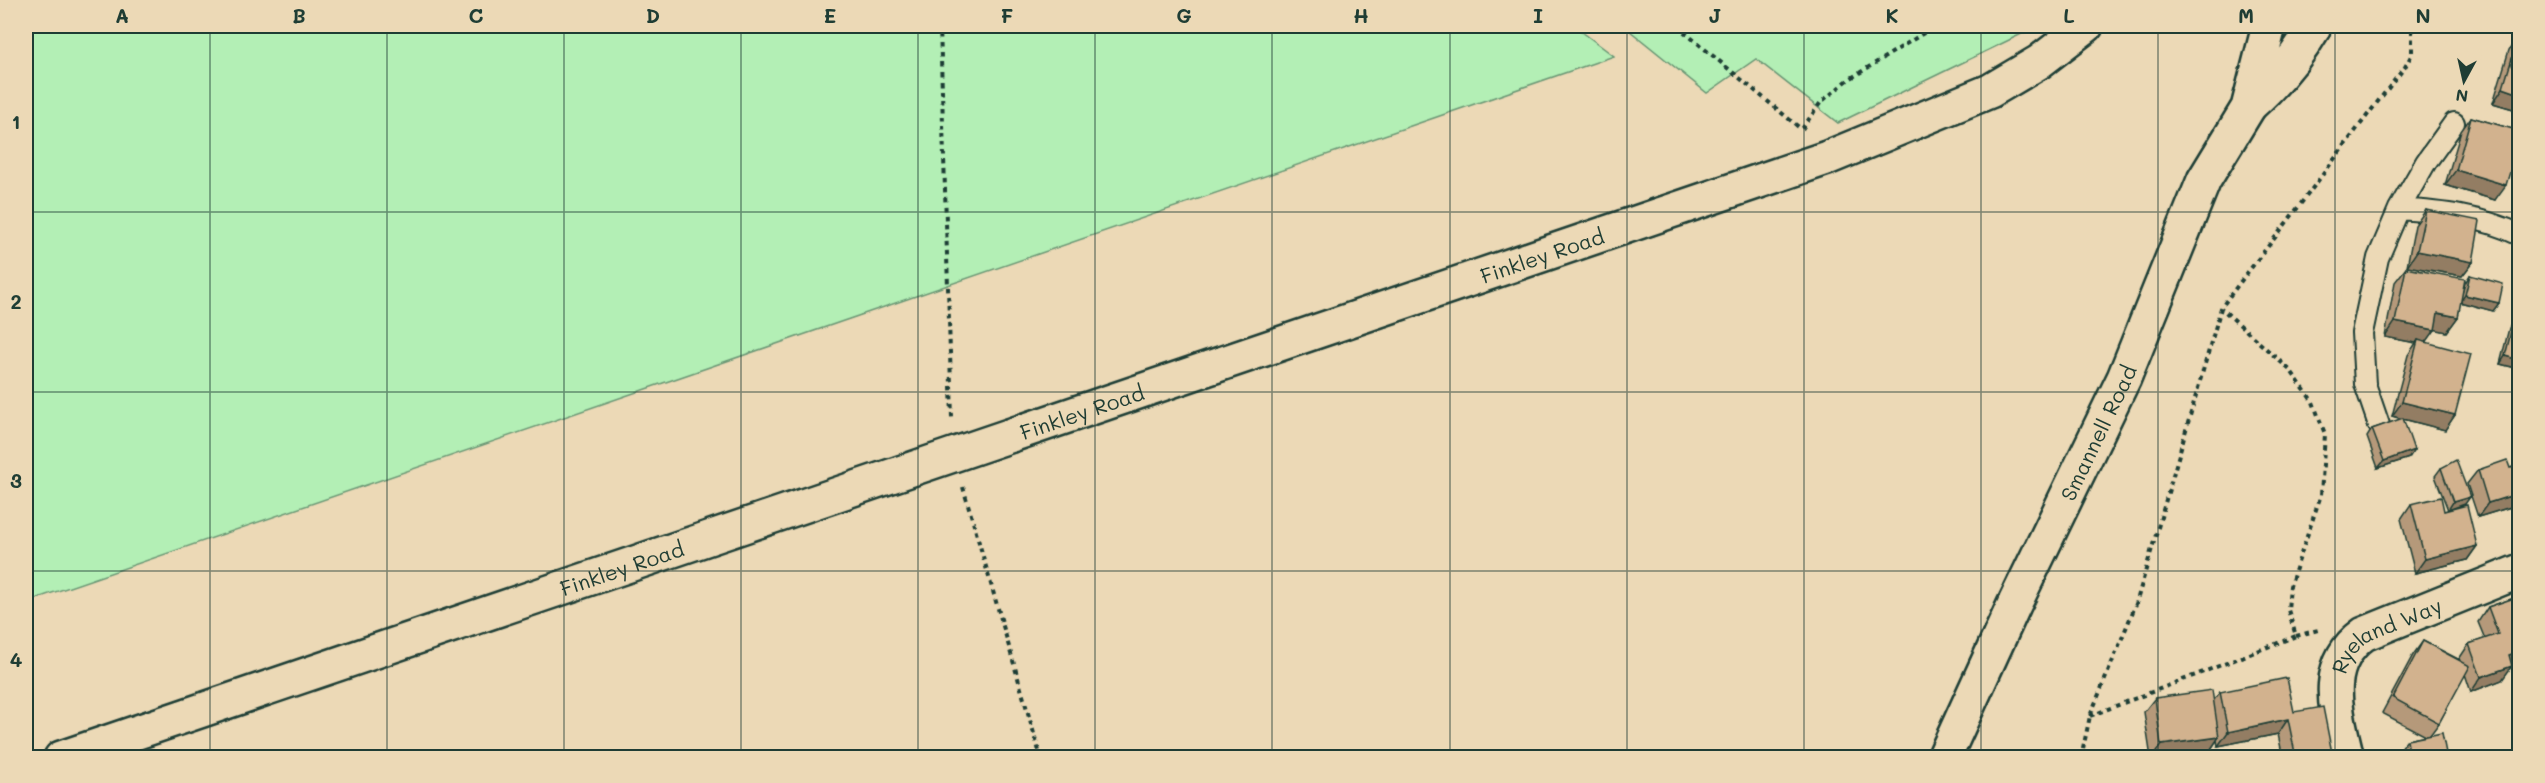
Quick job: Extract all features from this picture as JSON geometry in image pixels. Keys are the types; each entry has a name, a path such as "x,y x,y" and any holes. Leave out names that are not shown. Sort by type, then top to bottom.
{"street":[{"name":"Finkley Road","path":"61,758 953,453 1827,158 1990,92 2039,62 2086,26"},
{"name":"Smannell Road","path":"2248,108 2269,26"},
{"name":"Smannell Road","path":"1944,758 2014,605 2124,378 2204,180 2248,108 2276,82 2299,54 2308,27"},
{"name":"Ryeland Way","path":"2347,758 2334,691 2339,666 2347,648 2364,634 2520,571"}],"lane":[{"path":"2379,425 2365,384 2362,333 2378,258 2399,209 2426,162 2454,123"},
{"path":"2399,209 2450,213 2499,225 2520,235"}],"path":[{"path":"940,26 953,453 1041,758"},
{"path":"1677,26 1801,130 1827,158"},
{"path":"1801,130 1821,102 1848,80 1935,26"},
{"path":"2081,758 2090,716 2136,604 2222,308 2341,146 2404,67 2412,54 2412,26"},
{"path":"2090,716 2296,636 2288,610 2290,586 2321,495 2325,434 2313,402 2291,371 2222,308"}],"green space":[{"path":"26,26 1574,26 1614,56 26,602"},
{"path":"1624,26 2038,26 1838,123 1756,59 1707,93"}],"building":[{"path":"2520,35 2520,94 2503,88"},
{"path":"2471,117 2520,131 2520,139 2506,185 2456,170"},
{"path":"2426,210 2480,221 2473,262 2417,251"},
{"path":"2406,268 2465,279 2458,317 2438,313 2435,330 2395,322"},
{"path":"2470,275 2503,284 2499,303 2465,295"},
{"path":"2514,320 2520,322 2520,360 2505,356"},
{"path":"2418,340 2471,354 2455,415 2402,402"},
{"path":"2403,418 2414,450 2384,461 2372,429"},
{"path":"2456,460 2470,497 2453,502 2441,468"},
{"path":"2507,460 2510,468 2520,465 2520,493 2488,503 2478,470"},
{"path":"2441,497 2444,511 2467,505 2477,546 2425,559 2411,504"},
{"path":"2520,596 2520,651 2509,655 2512,666 2481,677 2469,644 2498,634 2488,607"},
{"path":"2423,641 2470,666 2439,723 2393,698"},
{"path":"2287,678 2294,712 2323,707 2333,758 2296,758 2288,719 2228,732 2220,692"},
{"path":"2212,690 2219,737 2161,745 2155,698"},
{"path":"2442,733 2447,758 2410,758 2407,740"},
{"path":"2481,753 2482,758 2464,758"}]}
